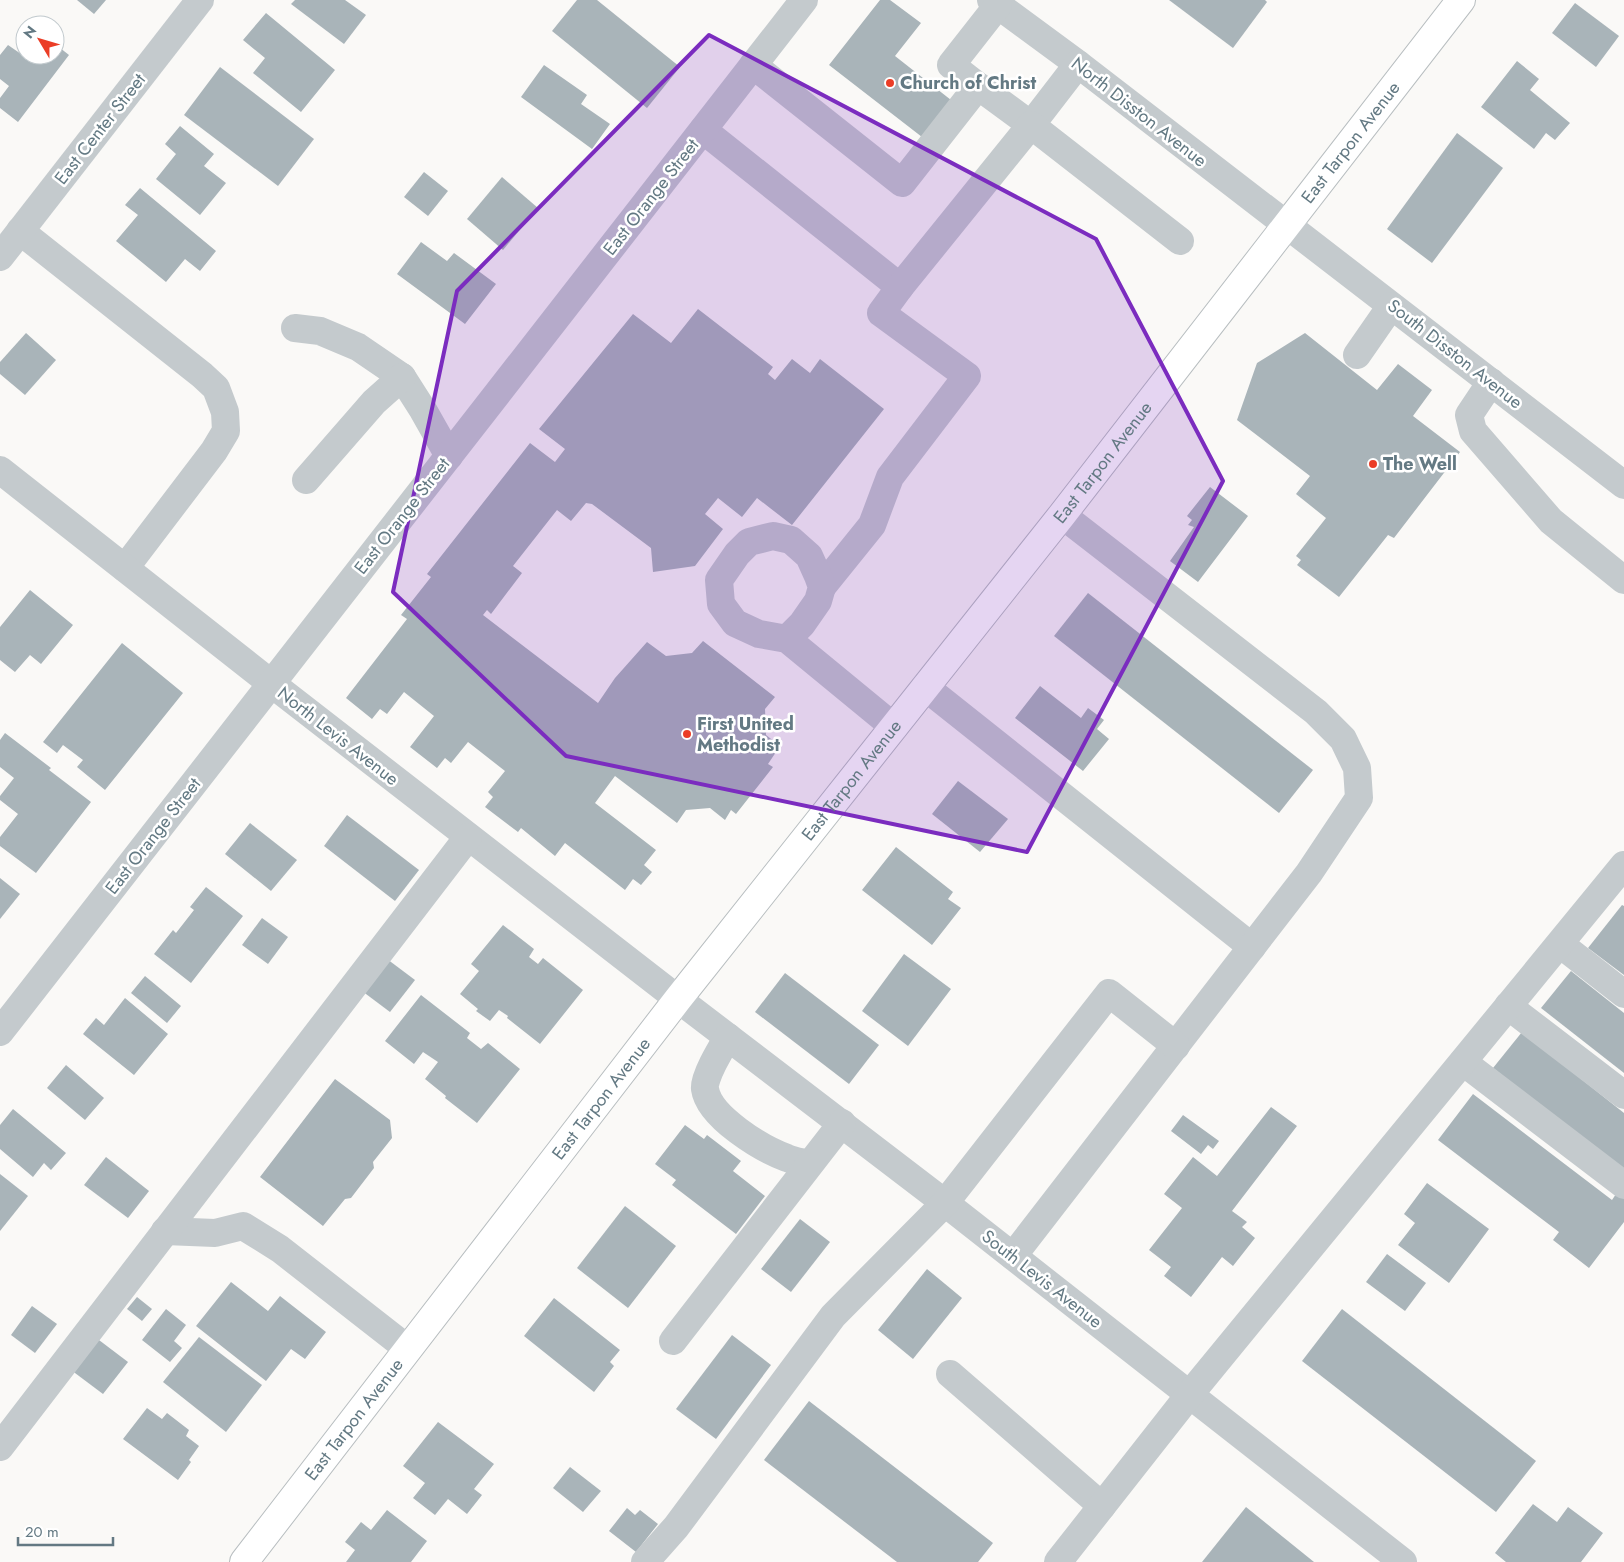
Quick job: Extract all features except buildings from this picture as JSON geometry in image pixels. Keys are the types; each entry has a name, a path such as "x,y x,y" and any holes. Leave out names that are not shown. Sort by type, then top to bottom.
{"main road":[{"name":"East Tarpon Avenue","path":"244,1562 678,999 1062,514 1454,2"}],"street":[{"name":"East Center Street","path":"0,257 200,0"},
{"name":"East Orange Street","path":"0,1032 804,0"},
{"path":"994,2 952,65 1180,241"},
{"name":"North Disston Avenue","path":"994,2 1078,64 1285,225"},
{"path":"787,640 802,624 818,601 822,587 872,525 890,478 967,376 881,313 1078,64"},
{"path":"753,66 902,183 978,86"},
{"path":"703,130 900,287"},
{"name":"South Disston Avenue","path":"1285,225 1624,484"},
{"path":"20,231 202,375 216,388 224,412 226,431 214,451 125,568"},
{"path":"1357,355 1391,306"},
{"path":"295,328 320,331 358,347 402,377 449,456"},
{"path":"306,480 374,402 402,377"},
{"path":"1491,382 1469,415 1473,432 1551,521 1624,580"},
{"name":"North Levis Avenue","path":"0,470 678,999"},
{"path":"1013,1256 1309,873 1359,798 1357,768 1343,739 1316,712 1062,514"},
{"path":"822,587 808,556 791,540 773,536 749,542 737,554 719,580 722,604 735,624 759,634 787,640 894,727"},
{"path":"925,687 1252,947"},
{"path":"0,1447 468,836"},
{"path":"1058,1562 1190,1394 1508,1006 1621,875"},
{"path":"1560,944 1624,994"},
{"path":"645,1562 676,1527 834,1316 945,1203 1109,993 1176,1046"},
{"name":"South Levis Avenue","path":"678,999 842,1123 1403,1562"},
{"path":"1508,1006 1624,1095"},
{"path":"728,1037 716,1057 704,1087 709,1104 727,1123 755,1141 786,1158 809,1164"},
{"path":"1463,1062 1624,1185"},
{"path":"673,1341 842,1123"},
{"path":"165,1231 215,1233 244,1226 280,1249 408,1349"},
{"path":"950,1374 1102,1506"}],"highlighted area":[{"path":"709,35 1096,239 1223,481 1027,852 566,756 393,592 457,291"}],"place":[{"name":"Church of Christ","path":"890,83"},
{"name":"The Well","path":"1373,464"},
{"name":"First United Methodist","path":"687,734"}]}
